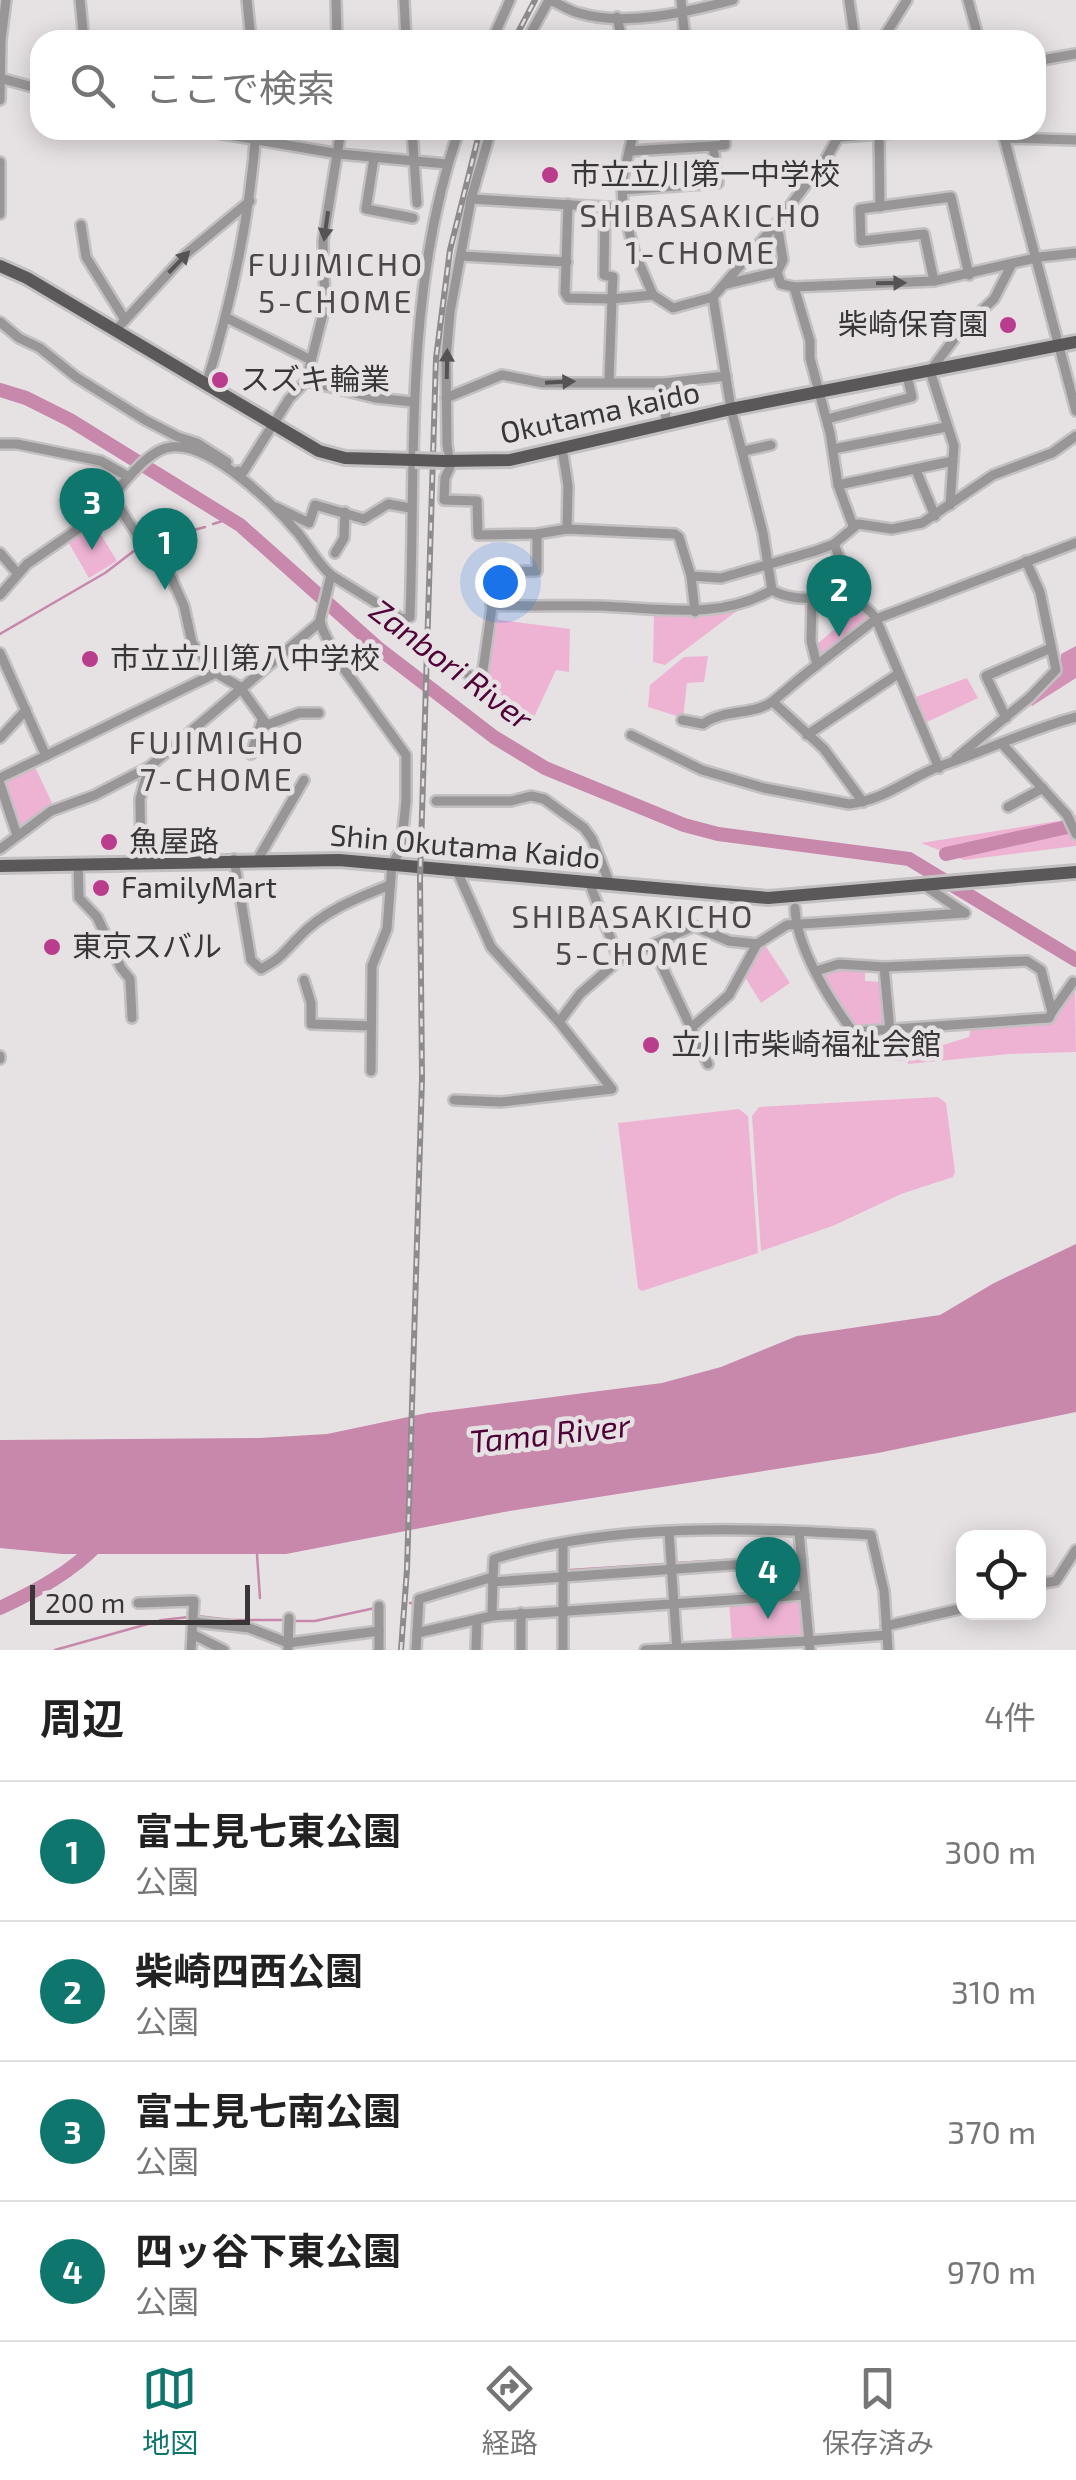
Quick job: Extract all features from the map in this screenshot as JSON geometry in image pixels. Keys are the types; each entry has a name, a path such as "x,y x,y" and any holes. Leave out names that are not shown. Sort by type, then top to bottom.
{"main road":[{"name":"Okutama kaido","path":"0,266 120,326 275,426 326,454 345,458 500,461 731,410 1076,342"},
{"name":"Shin Okutama Kaido","path":"0,866 234,859 392,864 768,898 925,886"},
{"path":"925,886 1076,872"}],"street":[{"path":"0,100 6,0"},
{"path":"80,0 83,30"},
{"path":"247,0 250,30"},
{"path":"336,0 337,30"},
{"path":"404,0 406,30"},
{"path":"496,30 510,0"},
{"path":"533,30 550,0 578,13 618,17 682,13 733,0"},
{"path":"681,0 686,30"},
{"path":"849,0 854,30"},
{"path":"888,30 907,0"},
{"path":"968,0 976,30"},
{"path":"618,17 620,30"},
{"path":"1046,60 1076,54"},
{"path":"1,78 30,86"},
{"path":"1046,138 1076,140"},
{"path":"206,385 227,318 250,201 256,140"},
{"path":"274,140 339,154 447,164"},
{"path":"240,477 289,399 306,380 325,306 323,241 340,140"},
{"path":"413,140 417,203"},
{"path":"255,489 300,536 330,579 402,618 410,616 413,402 420,304 447,164 455,140"},
{"path":"488,140 471,199 448,328 444,500 477,501 478,535 567,529 676,534 691,576 694,612"},
{"path":"633,140 622,182 623,208 634,251 653,294 672,308 712,297 725,284 837,140"},
{"path":"631,151 713,146 725,144 725,140"},
{"path":"879,140 880,207"},
{"path":"1005,140 1076,411"},
{"path":"622,190 718,183 713,146"},
{"path":"374,158 366,210 414,218"},
{"path":"0,162 0,214"},
{"path":"934,281 924,234 861,242 860,209 951,197 968,275"},
{"path":"471,199 623,208"},
{"path":"81,225 86,257 120,326 186,254 250,201"},
{"path":"568,204 568,298 653,294"},
{"path":"605,207 604,275 613,277 609,380"},
{"path":"776,223 783,260 777,272 781,284 794,287 934,281 1035,258 1076,253"},
{"path":"460,256 568,262"},
{"path":"950,505 954,446 930,371 961,330 994,298 1012,264"},
{"path":"725,284 777,272"},
{"path":"794,287 810,340 810,358 838,485 853,526"},
{"path":"712,297 731,410 744,451 772,590"},
{"path":"227,318 311,360"},
{"path":"0,322 132,412 197,443 237,468 240,477"},
{"path":"446,398 502,375 543,383 664,382 726,376"},
{"path":"826,419 912,396 907,376"},
{"path":"306,380 376,398 413,402"},
{"path":"664,382 666,424"},
{"path":"833,449 946,426"},
{"path":"691,576 721,578 834,544 853,526 902,528 935,516 993,475 1052,454 1076,436"},
{"path":"0,444 101,461 130,476"},
{"path":"744,451 771,445"},
{"path":"0,595 18,574 50,546 81,527 130,476 168,447 186,448 240,477 277,508 309,522 316,504 364,519 388,504 410,508"},
{"path":"562,448 568,486 567,529"},
{"path":"838,485 953,461"},
{"path":"916,470 935,516"},
{"path":"112,496 172,578 184,606 192,643 216,672 240,688 262,721 267,724 299,712 319,712"},
{"path":"335,553 344,538 345,512"},
{"path":"370,516 375,530"},
{"path":"464,671 480,684 497,572 537,572 537,534"},
{"path":"682,720 703,724 716,714 772,702 876,620 1076,542"},
{"path":"834,544 848,578 844,597"},
{"path":"0,553 18,574"},
{"path":"941,766 974,746 1056,670 1040,592 1026,562"},
{"path":"0,849 51,812 149,767 320,621 330,579"},
{"path":"772,590 786,598 844,597 872,612 941,766"},
{"path":"491,605 694,612 750,603 772,590"},
{"path":"812,600 812,642 818,665"},
{"path":"320,621 337,659 406,755 401,849 392,864 387,929 372,966 371,1071"},
{"path":"1006,718 986,676 1051,648"},
{"path":"0,653 46,756"},
{"path":"17,835 1,785 46,756 216,672"},
{"path":"807,735 898,674"},
{"path":"772,702 842,770 863,802"},
{"path":"0,738 26,710"},
{"path":"631,735 702,770 840,804 863,802 941,766 1004,745 1035,728 1076,717"},
{"path":"251,754 262,721"},
{"path":"1004,745 1072,813 1076,834"},
{"path":"141,861 140,799 149,767"},
{"path":"258,859 304,780"},
{"path":"1008,807 1043,788"},
{"path":"436,801 512,800 530,796 544,800 584,828 610,884"},
{"path":"234,859 251,960 261,969 286,956 297,938 345,902 390,885"},
{"path":"78,862 79,898 97,917 130,979 132,1018"},
{"path":"454,1100 502,1102 612,1089 559,1022 491,947 458,872"},
{"path":"589,882 619,960"},
{"path":"691,1028 729,996 757,944 787,925 965,912 925,886"},
{"path":"796,908 796,924 816,971 853,1032 1049,1018 1072,982"},
{"path":"559,1022 580,994 619,960 694,926 728,941 757,944"},
{"path":"652,946 708,1064"},
{"path":"816,971 840,964 884,967 1026,961 1041,970 1052,1012"},
{"path":"884,967 890,1031"},
{"path":"304,980 311,1004 310,1024 372,1026"},
{"path":"669,1532 677,1649"},
{"path":"492,1616 494,1559 538,1546 669,1532 871,1535 884,1591 888,1650"},
{"path":"799,1532 810,1645"},
{"path":"562,1543 563,1650"},
{"path":"1046,1583 1056,1581 1076,1550"},
{"path":"416,1650 419,1600 493,1579 802,1560"},
{"path":"418,1633 492,1616 805,1595"},
{"path":"138,1603 194,1601 191,1650"},
{"path":"379,1606 379,1650"},
{"path":"645,1650 810,1645 887,1630 956,1610"},
{"path":"521,1614 521,1650"},
{"path":"194,1618 250,1628 288,1646 379,1631"},
{"path":"476,1650 477,1620"},
{"path":"288,1646 289,1621"},
{"path":"192,1634 224,1650"},
{"path":"340,1637 340,1650"}],"shaded area":[{"path":"92,520 117,561 89,578 67,540"},
{"path":"842,598 870,613 873,621 821,661 815,646 836,628 829,600"},
{"path":"742,607 665,665 653,662 654,612 696,615"},
{"path":"493,619 570,629 569,672 556,670 534,717 484,684"},
{"path":"1076,646 1076,678 1032,706 1030,703 1061,675 1061,654"},
{"path":"708,656 704,682 687,683 683,718 648,707 650,685 684,657"},
{"path":"967,678 978,698 923,724 913,698"},
{"path":"35,767 53,805 19,825 6,781"},
{"path":"1076,815 1076,846 964,860 921,843 1064,820"},
{"path":"763,942 790,983 761,1003 743,974"},
{"path":"840,966 865,969 865,981 882,982 886,1028 854,1029 821,978 823,972"},
{"path":"1075,985 1076,1052 908,1064 878,1060 969,1037 971,1026 1050,1020"},
{"path":"938,1097 946,1103 953,1177 761,1251 752,1116 759,1107"},
{"path":"739,1109 748,1116 758,1253 642,1291 638,1288 618,1123"},
{"path":"803,1597 807,1637 732,1643 729,1601"}],"water":[{"name":"Tama River","path":"1076,1244 1076,1412 878,1453 504,1512 286,1554 62,1554 0,1548 0,1440 327,1434 427,1413 662,1383 721,1367 797,1336 940,1315 994,1283"}],"waterway":[{"name":"Zanbori River","path":"0,390 70,420 240,525 378,648 494,737 545,768 684,825 718,834 909,859 1076,960"},
{"path":"213,524 229,519"},
{"path":"0,634 105,573 143,544 205,527"},
{"path":"946,854 1076,825"},
{"path":"0,1608 53,1580 99,1543"},
{"path":"257,1554 260,1598"},
{"path":"676,1563 795,1556"},
{"path":"570,1570 664,1564"},
{"path":"807,1568 812,1631"},
{"path":"510,1577 553,1572"},
{"path":"292,1621 315,1621 375,1608"},
{"path":"197,1616 284,1620"},
{"path":"55,1650 162,1620 189,1617"}],"railway":[{"path":"519,30 535,0"},
{"path":"401,1650 407,1569 422,1078 420,879 436,358 450,250 478,140"}],"place":[{"name":"市立立川第一中学校","path":"550,175"},
{"name":"柴崎保育園","path":"1008,325"},
{"name":"スズキ輪業","path":"220,380"},
{"name":"富士見七南公園","path":"92,550"},
{"name":"富士見七東公園","path":"165,590"},
{"name":"柴崎四西公園","path":"839,637"},
{"name":"市立立川第八中学校","path":"90,659"},
{"name":"魚屋路","path":"109,842"},
{"name":"FamilyMart","path":"101,888"},
{"name":"東京スバル","path":"52,947"},
{"name":"立川市柴崎福祉会館","path":"651,1045"},
{"name":"四ッ谷下東公園","path":"768,1619"}],"district":[{"name":"SHIBASAKICHO 1-CHOME","path":"701,234"},
{"name":"FUJIMICHO 5-CHOME","path":"336,284"},
{"name":"FUJIMICHO 7-CHOME","path":"217,762"},
{"name":"SHIBASAKICHO 5-CHOME","path":"633,936"}]}
